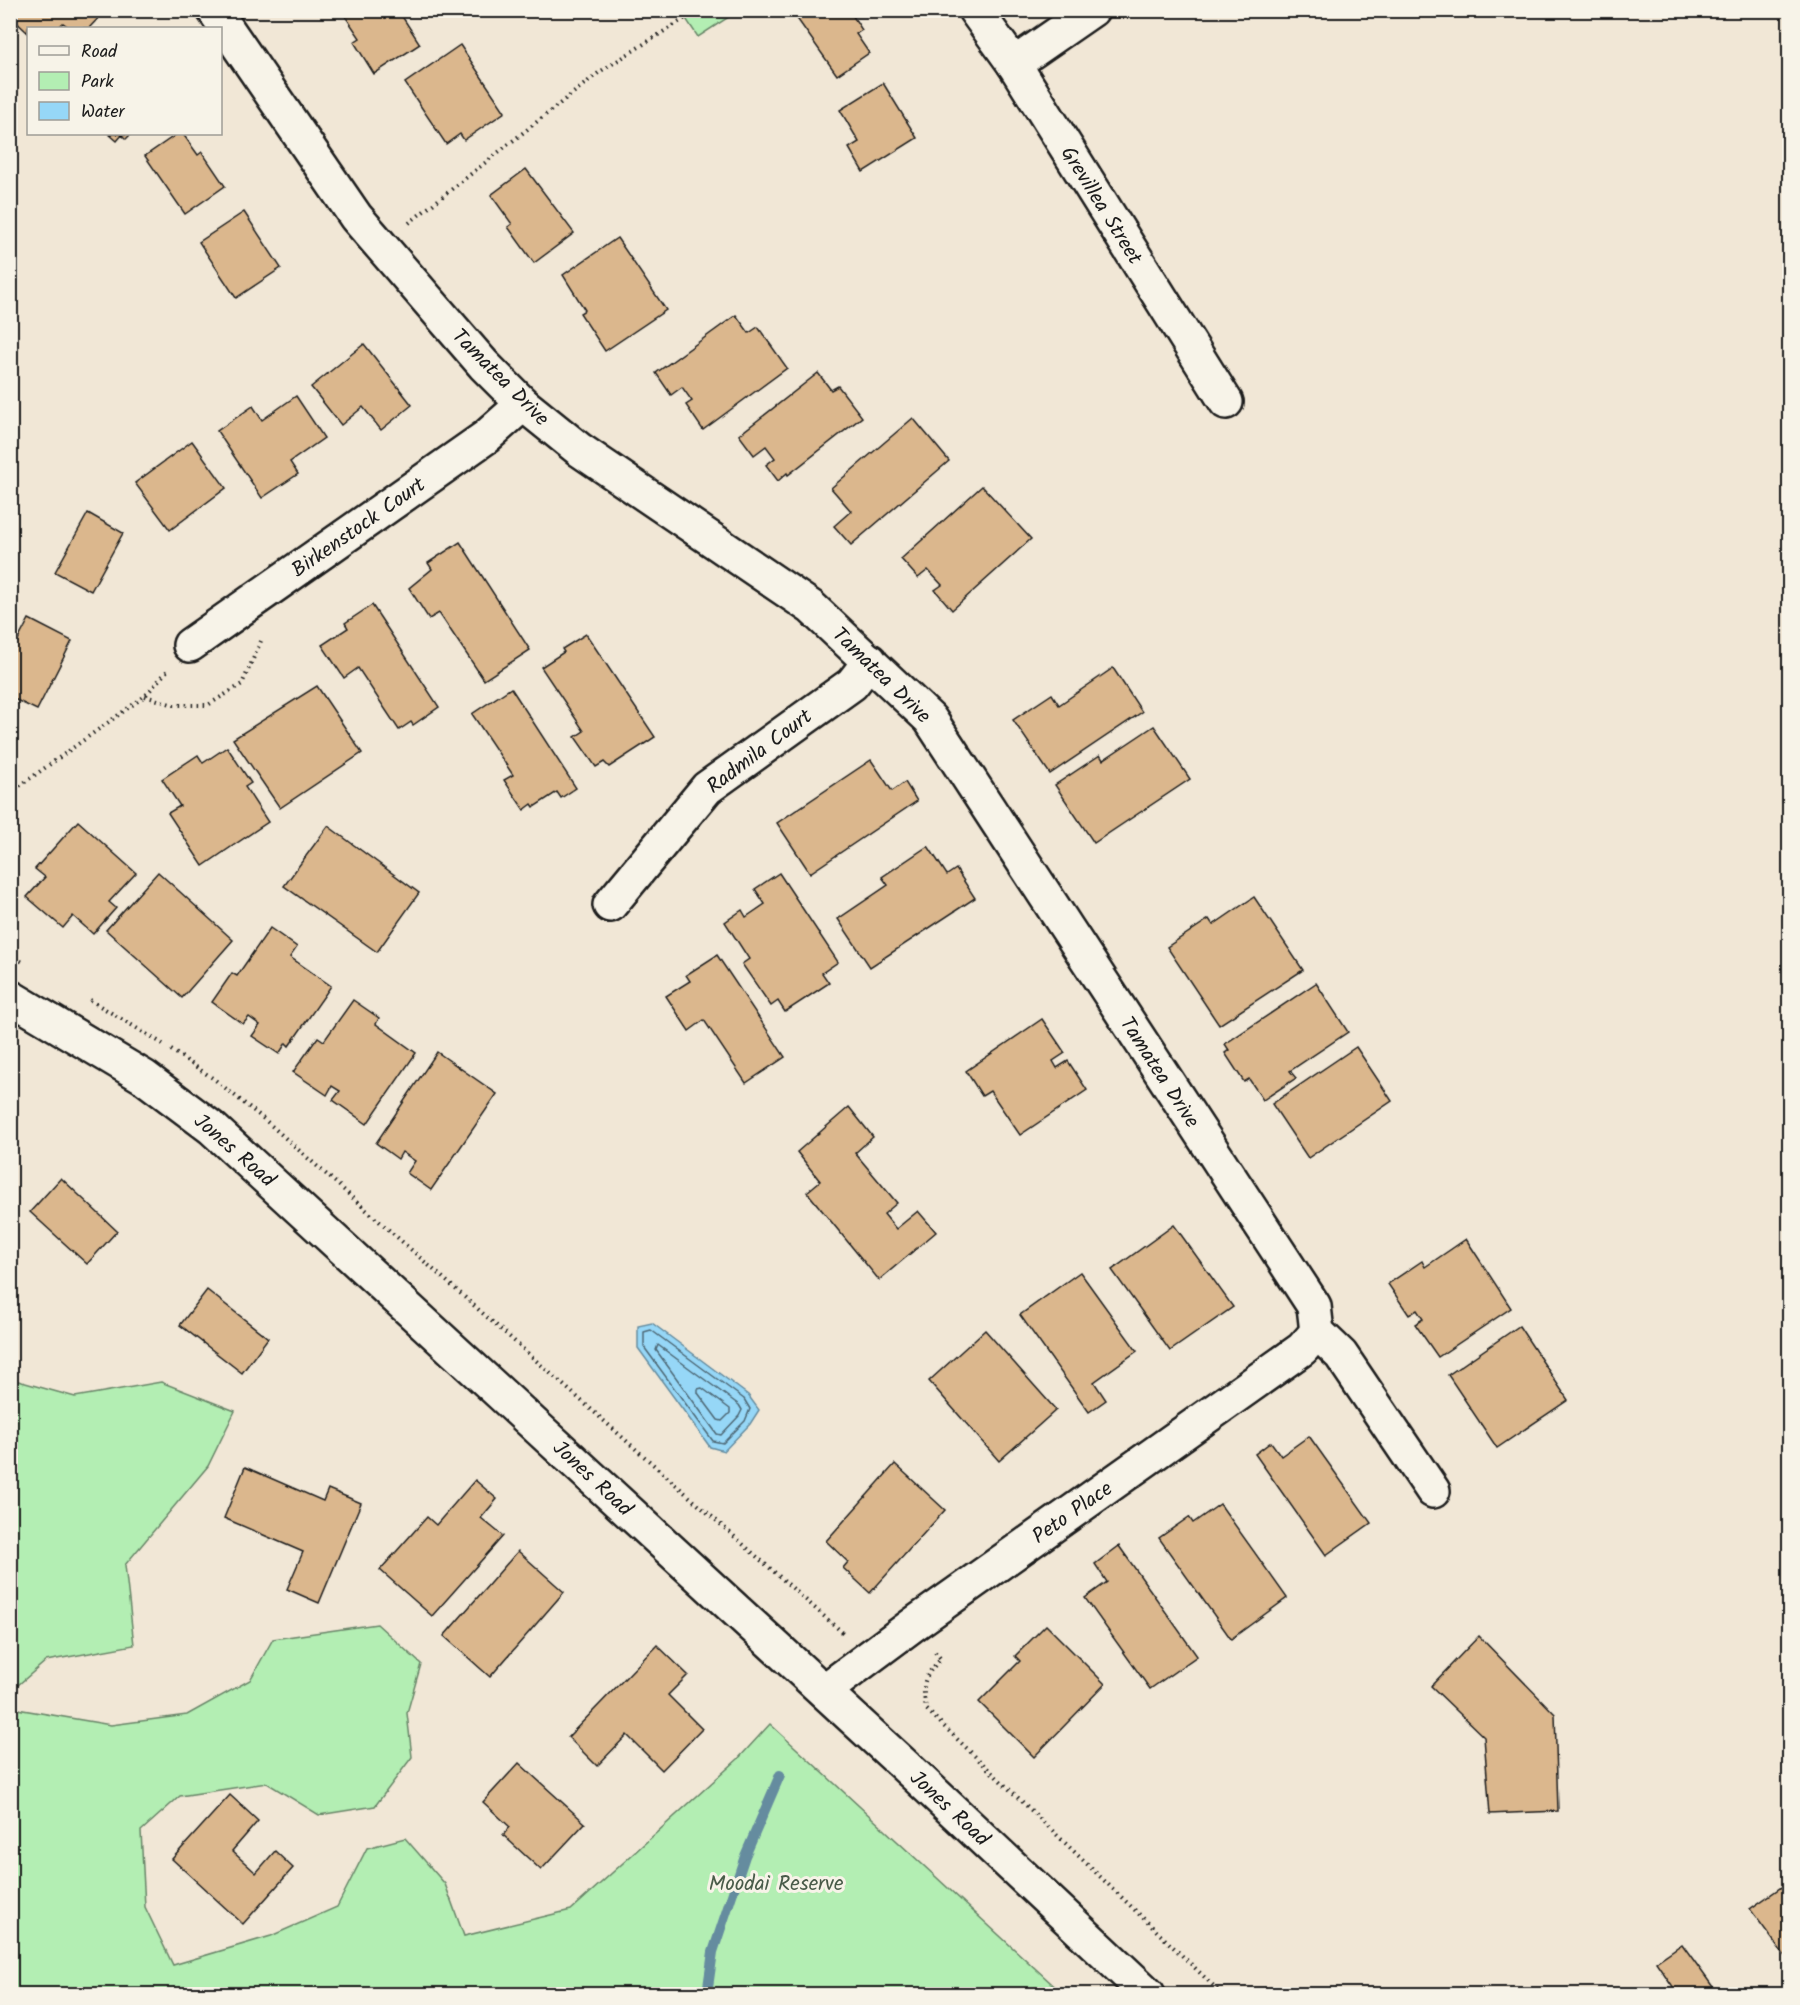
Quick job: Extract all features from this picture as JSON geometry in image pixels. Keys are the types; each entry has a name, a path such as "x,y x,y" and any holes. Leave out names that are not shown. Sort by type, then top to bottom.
{"street":[{"name":"Tamatea Drive","path":"214,10 356,217 484,365 523,404 580,450 811,607 930,720 1314,1306 1317,1332"},
{"name":"Grevillea Street","path":"975,10 1014,64 1226,402"},
{"path":"1014,64 1092,10"},
{"name":"Birkenstock Court","path":"190,645 486,437 523,404"},
{"name":"Radmila Court","path":"610,905 707,788 852,684 870,661"},
{"name":"Jones Road","path":"10,997 144,1077 212,1128 824,1691 1148,1995"},
{"path":"1317,1332 1341,1355 1433,1491"},
{"name":"Peto Place","path":"824,1691 914,1624 1302,1349 1317,1332"}],"path":[{"path":"380,245 601,71 698,10"},
{"path":"145,696 174,705 208,705 242,684 263,638"},
{"path":"10,793 145,696 190,645"},
{"path":"10,955 31,967"},
{"path":"83,996 156,1039 214,1079 265,1120 846,1635"},
{"path":"914,1624 940,1659 927,1672 923,1689 926,1709 1222,1995"}],"green space":[{"path":"681,11 738,11 698,37"},
{"path":"11,1379 75,1397 161,1382 235,1411 208,1466 125,1565 134,1645 46,1661 11,1691"},
{"name":"Moodai Reserve","path":"377,1624 421,1664 407,1713 412,1757 375,1806 319,1815 267,1783 180,1796 141,1831 145,1907 173,1965 271,1936 337,1907 367,1848 405,1838 445,1884 464,1936 571,1910 738,1759 770,1724 1063,1994 11,1994 11,1708 111,1725 187,1715 250,1680 273,1639"}],"water":[{"path":"652,1323 748,1395 759,1410 750,1424 724,1451 710,1447 638,1348 638,1326"}],"building":[{"path":"15,10 105,10 90,27 69,27 63,23 59,27 27,27 27,32 10,16"},
{"path":"341,10 398,10 420,44 374,74 354,42 360,38"},
{"path":"791,10 849,10 862,30 856,34 869,53 837,75"},
{"path":"460,45 505,112 464,140 460,134 446,144 405,83"},
{"path":"883,83 917,138 863,172 849,148 859,142 840,110"},
{"path":"110,135 122,135 117,141"},
{"path":"176,135 184,135 198,155 202,152 225,186 185,214 145,156"},
{"path":"526,169 574,233 534,263 508,227 512,224 491,195"},
{"path":"244,212 281,268 236,298 199,242"},
{"path":"617,238 666,310 605,351 580,313 585,310 563,275"},
{"path":"736,315 749,333 758,327 787,368 703,430 686,405 692,401 682,387 671,395 656,373"},
{"path":"364,344 412,405 381,430 363,407 341,425 311,387"},
{"path":"818,373 831,390 838,386 862,417 778,481 766,465 775,458 766,446 754,455 739,435"},
{"path":"296,396 324,438 290,462 298,474 262,498 217,431 253,406 262,420"},
{"path":"913,418 949,461 851,545 834,526 851,511 831,488"},
{"path":"192,441 226,488 170,530 135,483"},
{"path":"982,486 1031,539 952,610 935,590 942,585 928,570 918,578 901,559"},
{"path":"88,513 123,533 91,591 55,572"},
{"path":"460,542 530,650 484,680 439,613 429,619 409,588 432,569 428,563"},
{"path":"372,605 439,707 413,725 411,722 399,730 358,668 344,678 322,645 348,628 345,623"},
{"path":"29,619 72,641 37,710 10,697 10,655"},
{"path":"586,634 655,737 609,767 604,762 596,767 575,737 584,731 541,667 564,652 562,649"},
{"path":"1113,668 1142,712 1050,774 1013,720 1052,694 1059,705"},
{"path":"317,686 362,753 280,808 233,739"},
{"path":"511,688 576,788 561,798 557,792 534,807 532,804 524,810 504,780 513,775 472,714"},
{"path":"1154,726 1190,779 1094,843 1055,785 1100,755 1103,760"},
{"path":"227,747 251,783 245,787 268,822 203,866 168,813 180,806 162,779 198,755 203,763"},
{"path":"871,760 892,791 905,782 917,801 810,873 777,823"},
{"path":"78,821 136,873 109,902 116,908 93,934 73,916 63,928 27,897 45,877 35,869"},
{"path":"328,826 419,893 377,952 284,886"},
{"path":"928,846 947,875 956,869 975,898 870,967 838,919 888,885 882,877"},
{"path":"158,872 233,940 182,998 106,930"},
{"path":"779,873 838,962 822,973 829,983 785,1012 778,1001 771,1006 742,964 749,959 725,922 742,910 746,917 765,904 755,889"},
{"path":"1254,897 1303,970 1219,1025 1167,947 1209,919 1213,925"},
{"path":"270,928 297,947 290,957 331,986 289,1046 286,1043 279,1054 252,1036 260,1025 249,1017 243,1024 212,1002 232,973 237,976"},
{"path":"717,955 785,1057 746,1083 704,1020 689,1031 666,996 690,981 686,975"},
{"path":"1316,983 1348,1032 1290,1071 1296,1078 1263,1100 1249,1079 1244,1082 1225,1053 1229,1050 1225,1044"},
{"path":"353,1000 379,1018 376,1024 416,1053 367,1124 333,1100 340,1091 332,1086 327,1095 293,1072 318,1037 324,1041"},
{"path":"1042,1019 1065,1053 1053,1061 1057,1068 1068,1061 1087,1090 1020,1135 990,1091 982,1096 966,1071"},
{"path":"1356,1047 1392,1101 1308,1158 1272,1104"},
{"path":"437,1052 497,1094 431,1190 407,1173 415,1161 402,1152 398,1159 376,1143"},
{"path":"849,1107 873,1137 855,1153 897,1203 884,1214 896,1229 918,1211 936,1232 879,1280 807,1192 820,1181 797,1152"},
{"path":"61,1178 117,1231 87,1264 30,1212"},
{"path":"1174,1225 1233,1307 1170,1351 1112,1270"},
{"path":"1466,1239 1511,1308 1438,1357 1415,1324 1423,1319 1417,1310 1409,1315 1388,1284 1422,1261 1425,1267"},
{"path":"1080,1272 1137,1351 1094,1382 1106,1400 1089,1412 1020,1315"},
{"path":"207,1290 268,1338 242,1373 180,1325"},
{"path":"1519,1326 1568,1400 1497,1448 1448,1375"},
{"path":"985,1330 1056,1410 999,1461 929,1381"},
{"path":"1309,1436 1371,1523 1326,1555 1255,1454 1271,1442 1281,1456"},
{"path":"895,1464 945,1510 870,1593 843,1568 848,1562 826,1541"},
{"path":"245,1467 323,1501 328,1489 361,1503 319,1603 287,1589 303,1552 224,1518"},
{"path":"475,1480 497,1499 481,1518 503,1536 432,1616 380,1570 427,1517 436,1525"},
{"path":"1220,1504 1287,1598 1231,1639 1159,1538 1189,1517 1193,1523"},
{"path":"1119,1546 1197,1656 1150,1689 1085,1598 1107,1582 1095,1564"},
{"path":"518,1551 564,1592 490,1677 444,1636"},
{"path":"1046,1625 1105,1684 1034,1757 979,1702 1020,1661 1015,1656"},
{"path":"1479,1636 1555,1714 1558,1811 1490,1814 1484,1737 1431,1686"},
{"path":"657,1645 688,1675 668,1695 702,1729 662,1770 627,1735 597,1766 568,1737"},
{"path":"519,1763 585,1823 541,1870 503,1835 510,1827 483,1802"},
{"path":"230,1795 258,1821 232,1851 256,1873 275,1851 293,1868 243,1924 172,1859"},
{"path":"1790,1881 1790,1963 1750,1909"},
{"path":"1682,1944 1718,1994 1678,1994 1656,1962"}],"waterway":[{"path":"707,1994 713,1952 745,1856 780,1775"}]}
